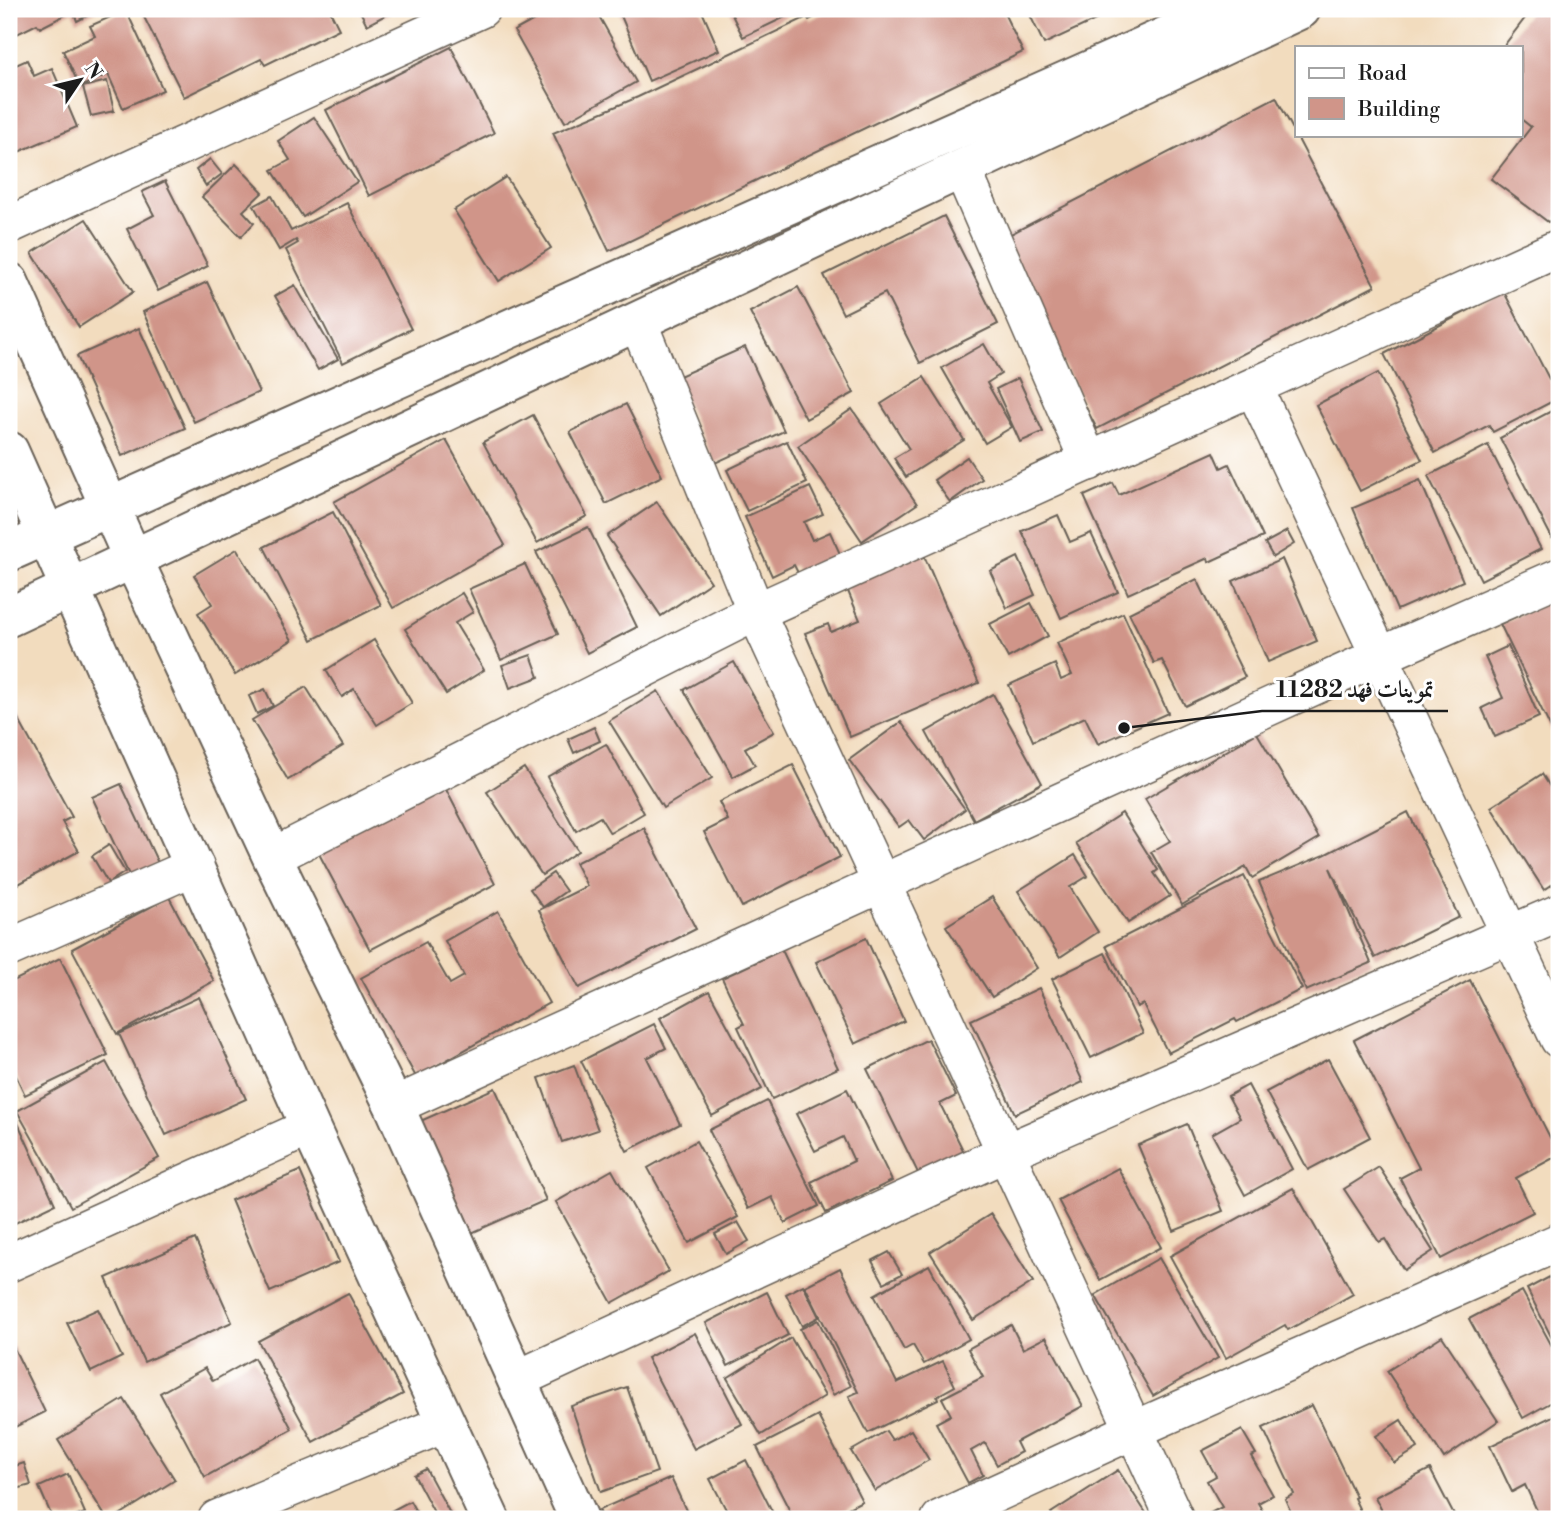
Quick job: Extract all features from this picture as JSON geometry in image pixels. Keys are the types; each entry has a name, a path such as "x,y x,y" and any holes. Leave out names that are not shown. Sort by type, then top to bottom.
{"street":[{"path":"9,552 1227,9"},
{"path":"9,617 1301,9"},
{"path":"9,225 469,11"},
{"path":"962,169 1088,462"},
{"path":"272,857 757,612 1559,248"},
{"path":"9,282 133,559 272,857 394,1106 579,1519"},
{"path":"638,322 757,612 1175,1519"},
{"path":"1254,388 1559,1040"},
{"path":"9,451 310,1127 490,1519"},
{"path":"394,1106 1559,577"},
{"path":"9,948 195,866"},
{"path":"518,1379 1007,1152 1559,913"},
{"path":"9,1263 310,1127"},
{"path":"940,1519 1559,1242"},
{"path":"217,1519 446,1423"}],"building":[{"path":"9,9 101,9 77,21 73,11 40,28 37,24 9,38"},
{"path":"140,9 329,9 339,29 265,65 261,59 184,97"},
{"path":"359,9 397,9 367,25"},
{"path":"554,9 595,9 636,82 565,122 514,31"},
{"path":"618,9 701,9 719,50 649,81"},
{"path":"729,9 802,9 743,37"},
{"path":"832,9 1002,9 1023,52 609,251 553,133 638,97 807,17 809,20"},
{"path":"1027,9 1119,9 1044,44"},
{"path":"1532,9 1559,9 1559,216 1548,222 1491,179 1531,127 1522,120 1522,46 1504,46"},
{"path":"126,10 163,90 123,108 108,74 80,87 63,51 95,36 90,26"},
{"path":"451,47 494,133 369,196 326,110"},
{"path":"27,60 34,76 52,68 77,127 9,156 9,68"},
{"path":"107,81 114,111 91,116 83,87"},
{"path":"1276,97 1375,286 1097,429 999,240"},
{"path":"314,117 357,182 303,217 272,170 290,160 278,141"},
{"path":"210,159 222,174 206,186 196,170"},
{"path":"236,164 263,192 243,211 254,223 241,237 202,197"},
{"path":"506,177 551,248 499,281 454,210"},
{"path":"165,181 208,266 158,291 127,229 154,215 142,192"},
{"path":"272,196 291,231 347,203 411,329 343,363 286,250 298,243 296,240 279,250 254,206"},
{"path":"944,216 998,324 920,363 885,293 843,314 824,275"},
{"path":"86,219 133,292 79,327 32,253"},
{"path":"207,282 259,392 194,422 143,312"},
{"path":"295,285 338,359 318,370 275,296"},
{"path":"798,287 854,393 806,419 750,312"},
{"path":"1504,292 1559,398 1493,432 1489,425 1435,453 1384,354"},
{"path":"139,328 185,428 122,456 77,356"},
{"path":"984,344 1001,374 987,383 1012,427 985,443 942,368"},
{"path":"745,347 784,431 715,463 675,378"},
{"path":"1378,373 1422,460 1360,491 1316,405"},
{"path":"924,377 964,440 906,477 894,458 909,449 881,404"},
{"path":"1018,378 1043,432 1020,442 996,389"},
{"path":"626,404 662,476 606,504 570,432"},
{"path":"1559,407 1559,534 1552,538 1500,438"},
{"path":"852,409 917,504 862,541 798,446"},
{"path":"533,415 587,516 537,543 483,442"},
{"path":"446,440 505,545 393,608 334,502"},
{"path":"787,441 807,483 747,511 727,470"},
{"path":"1488,445 1541,549 1481,580 1428,476"},
{"path":"1214,452 1221,468 1229,464 1263,537 1128,594 1084,496 1113,483 1119,495"},
{"path":"967,457 982,479 950,502 934,480"},
{"path":"1420,480 1463,581 1397,610 1353,508"},
{"path":"810,487 823,514 804,522 812,540 830,532 841,556 799,575 794,565 772,576 745,517"},
{"path":"657,502 711,582 661,616 607,536"},
{"path":"333,512 381,605 312,640 264,547"},
{"path":"1058,515 1070,542 1091,533 1118,592 1061,618 1022,531"},
{"path":"588,527 637,627 587,653 536,552"},
{"path":"1287,531 1294,544 1273,557 1265,543"},
{"path":"237,549 292,640 235,675 198,613 212,604 194,575"},
{"path":"922,551 979,683 850,737 805,633 828,624 831,632 860,620 845,584"},
{"path":"1018,557 1035,595 1007,608 990,571"},
{"path":"1282,559 1317,641 1268,662 1233,581"},
{"path":"525,564 558,634 501,660 469,589"},
{"path":"1197,579 1245,677 1185,706 1162,660 1154,663 1129,613"},
{"path":"462,593 473,612 455,623 484,670 446,694 405,629"},
{"path":"1559,596 1559,740 1557,741 1500,624"},
{"path":"1031,603 1048,636 1008,658 990,624"},
{"path":"1123,613 1168,713 1098,744 1085,717 1033,741 1009,685 1055,664 1061,680 1072,675 1057,643"},
{"path":"374,640 412,703 377,725 354,689 342,697 326,670"},
{"path":"1508,646 1539,717 1495,737 1482,708 1503,698 1485,657"},
{"path":"531,655 539,677 510,688 502,665"},
{"path":"734,662 774,732 745,748 755,765 733,777 684,690"},
{"path":"306,687 343,746 288,780 252,720"},
{"path":"265,689 273,706 257,714 249,696"},
{"path":"658,691 712,778 663,808 609,721"},
{"path":"993,694 1042,783 974,820 926,732"},
{"path":"9,702 72,817 62,822 79,851 13,887 9,878"},
{"path":"901,722 965,809 924,840 909,820 899,827 849,760"},
{"path":"594,727 600,741 574,753 568,739"},
{"path":"1257,733 1319,838 1252,878 1246,867 1182,905 1151,852 1170,841 1145,799"},
{"path":"606,744 644,813 610,833 600,817 576,831 547,777"},
{"path":"793,765 840,857 742,907 704,832 728,820 719,802"},
{"path":"524,768 578,851 542,875 487,792"},
{"path":"1542,774 1559,801 1559,880 1544,890 1491,807"},
{"path":"439,776 495,884 370,950 317,850"},
{"path":"121,784 158,863 130,877 92,797"},
{"path":"1408,812 1459,917 1375,958 1330,868 1371,963 1306,991 1259,882 1324,855"},
{"path":"1122,813 1158,870 1154,873 1170,896 1128,923 1076,843"},
{"path":"644,828 696,929 579,988 539,910 587,886 575,863"},
{"path":"109,845 125,872 108,883 92,856"},
{"path":"1075,855 1088,876 1070,887 1098,932 1060,957 1018,891"},
{"path":"553,873 566,891 543,907 530,889"},
{"path":"1244,876 1302,989 1168,1053 1143,1004 1137,1007 1106,946"},
{"path":"169,897 214,981 117,1034 72,949"},
{"path":"992,897 1037,968 992,997 946,926"},
{"path":"498,911 549,1003 416,1077 361,978 426,942 450,984 464,976 445,941"},
{"path":"866,938 904,1021 855,1044 816,962"},
{"path":"782,950 838,1068 772,1099 738,1027 744,1024 722,978"},
{"path":"1105,953 1143,1033 1091,1058 1052,979"},
{"path":"60,958 108,1055 25,1095 9,1061 9,983"},
{"path":"1470,980 1559,1155 1516,1178 1533,1212 1441,1259 1400,1178 1419,1168 1354,1040"},
{"path":"1039,988 1083,1082 1015,1114 971,1020"},
{"path":"709,991 762,1089 712,1116 660,1018"},
{"path":"199,997 246,1099 166,1135 119,1034"},
{"path":"654,1024 666,1048 647,1058 680,1124 627,1151 581,1061"},
{"path":"928,1039 956,1096 940,1104 965,1154 920,1177 867,1069"},
{"path":"1328,1059 1370,1137 1308,1170 1266,1092"},
{"path":"106,1062 159,1158 71,1207 17,1111"},
{"path":"574,1065 598,1130 562,1142 539,1078"},
{"path":"1248,1085 1292,1169 1245,1195 1212,1134 1240,1118 1228,1096"},
{"path":"495,1088 546,1200 467,1235 416,1123"},
{"path":"847,1089 892,1181 826,1213 811,1182 854,1161 843,1137 815,1151 796,1114"},
{"path":"767,1101 819,1206 785,1223 772,1197 748,1209 709,1130"},
{"path":"12,1110 55,1204 9,1226 9,1112"},
{"path":"1187,1124 1223,1211 1174,1231 1138,1145"},
{"path":"696,1141 738,1217 689,1243 648,1168"},
{"path":"1379,1167 1433,1251 1404,1270 1385,1239 1379,1242 1344,1189"},
{"path":"1118,1168 1161,1247 1100,1280 1058,1200"},
{"path":"612,1170 669,1271 612,1303 556,1202"},
{"path":"300,1171 339,1262 270,1292 231,1200"},
{"path":"1293,1188 1353,1294 1288,1330 1285,1325 1226,1358 1170,1256"},
{"path":"991,1214 1033,1282 973,1320 930,1252"},
{"path":"738,1222 749,1241 726,1254 715,1234"},
{"path":"195,1239 232,1322 144,1362 106,1278"},
{"path":"889,1252 902,1274 884,1283 872,1261"},
{"path":"1159,1258 1218,1358 1153,1396 1095,1295"},
{"path":"929,1265 969,1339 924,1364 913,1345 904,1350 874,1295"},
{"path":"840,1268 897,1383 943,1361 955,1386 937,1396 938,1399 868,1433 849,1396 858,1392 805,1286"},
{"path":"1559,1272 1559,1352 1527,1289"},
{"path":"803,1285 819,1317 802,1326 786,1294"},
{"path":"1522,1291 1559,1359 1559,1398 1523,1418 1469,1319"},
{"path":"767,1292 788,1335 728,1366 706,1323"},
{"path":"348,1293 403,1394 313,1442 258,1341"},
{"path":"98,1309 122,1357 91,1372 67,1323"},
{"path":"818,1320 851,1386 833,1395 800,1329"},
{"path":"1011,1325 1023,1349 1046,1337 1083,1406 1016,1442 1021,1452 997,1465 985,1443 971,1451 983,1475 968,1483 936,1423 951,1415 942,1398 983,1377 968,1349"},
{"path":"695,1333 742,1424 694,1449 647,1358"},
{"path":"1442,1336 1498,1421 1444,1458 1387,1371"},
{"path":"9,1338 45,1412 9,1430"},
{"path":"791,1338 825,1396 761,1435 727,1378"},
{"path":"254,1358 292,1429 205,1477 160,1393 205,1368 213,1381"},
{"path":"627,1387 657,1472 601,1492 571,1406"},
{"path":"124,1399 175,1480 113,1519 107,1519 58,1440"},
{"path":"1312,1405 1364,1519 1294,1519 1285,1499 1294,1494 1263,1428"},
{"path":"1559,1413 1559,1519 1541,1519 1525,1485 1512,1492 1490,1446"},
{"path":"818,1416 862,1501 827,1519 794,1519 757,1447"},
{"path":"1401,1420 1418,1448 1394,1463 1376,1436"},
{"path":"911,1430 929,1460 875,1491 851,1451 886,1431 892,1440"},
{"path":"1242,1430 1256,1454 1251,1456 1273,1495 1258,1503 1267,1519 1199,1519 1222,1507 1207,1481 1216,1476 1202,1451"},
{"path":"746,1460 776,1519 731,1519 710,1479"},
{"path":"24,1463 31,1485 9,1491 9,1468"},
{"path":"426,1469 453,1519 430,1519 436,1516 414,1475"},
{"path":"1430,1469 1456,1519 1386,1519 1375,1497"},
{"path":"1118,1470 1150,1519 1055,1519 1051,1513"},
{"path":"68,1474 85,1513 70,1519 53,1519 39,1487"},
{"path":"671,1478 690,1519 603,1519 599,1510"},
{"path":"410,1501 420,1519 376,1519"}],"place":[{"name":"تموينات فهد 11282","path":"1124,728"}]}
